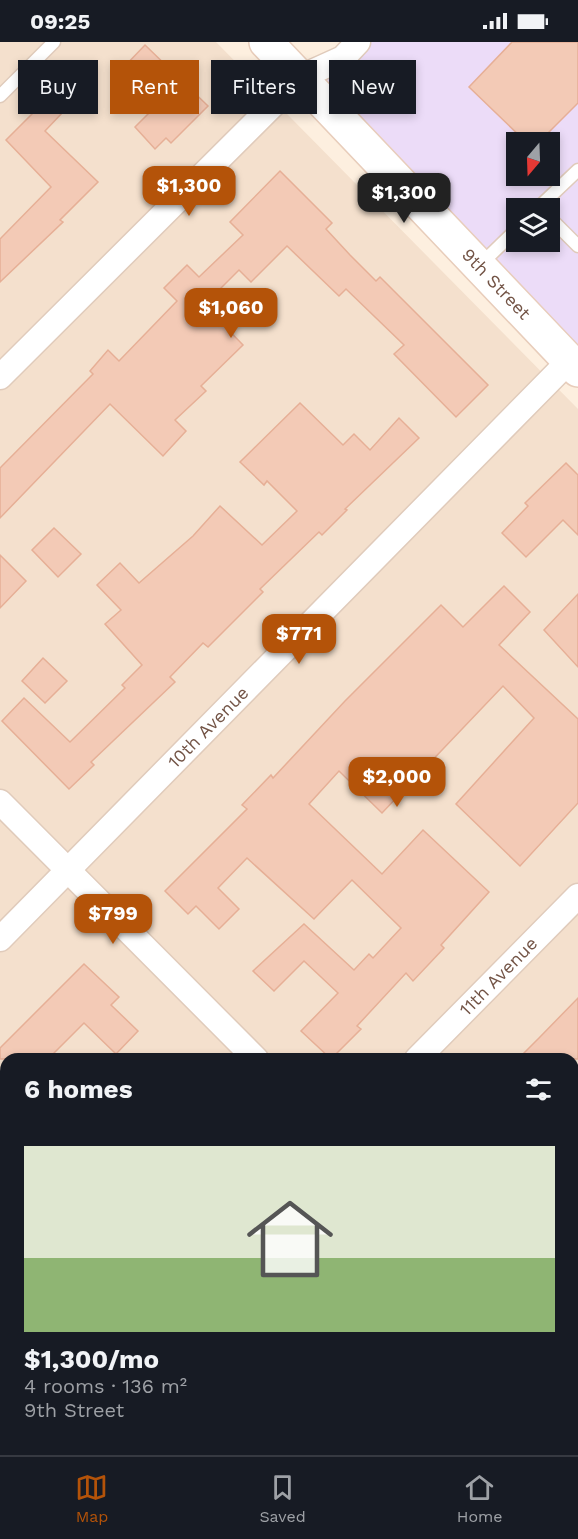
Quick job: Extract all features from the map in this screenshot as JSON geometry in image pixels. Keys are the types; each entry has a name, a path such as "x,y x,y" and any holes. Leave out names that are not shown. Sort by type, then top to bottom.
{"street":[{"name":"9th Street","path":"266,42 283,60"},
{"path":"317,69 343,58 358,42"},
{"name":"9th Street","path":"317,95 573,366"},
{"path":"0,377 263,114"},
{"name":"10th Avenue","path":"0,939 573,366"},
{"path":"0,802 250,1053"},
{"name":"11th Avenue","path":"423,1053 578,896"}],"lane":[{"path":"0,96 54,42"},
{"path":"549,198 578,170"},
{"path":"560,228 578,246"},
{"path":"479,266 506,240"}],"shaded area":[{"path":"0,42 216,42 234,60 211,60 211,114 287,114 578,409 578,1053 0,1053"},
{"path":"358,42 578,42 578,370 336,114 416,114 416,60 329,60 329,107 317,94 317,67"}],"building":[{"path":"512,42 578,42 578,103 549,132 516,132 469,87"},
{"path":"145,45 160,60 131,60"},
{"path":"199,97 208,106 171,143 166,138 155,149 135,127 148,114 199,114"},
{"path":"32,114 61,114 45,131 98,182 60,220 63,222 0,282 0,239 51,187 6,140"},
{"path":"280,171 332,223 326,229 350,255 376,281 380,277 488,385 456,417 394,354 404,345 346,289 339,296 287,246 251,282 239,270 204,305 243,345 201,386 206,391 175,420 186,431 163,456 110,404 0,518 0,468 93,374 90,371 108,350 119,361 177,301 164,288 187,265 199,277 243,235 230,222"},
{"path":"300,403 343,445 354,434 370,450 399,418 419,438 345,509 347,510 322,535 319,532 260,589 263,592 208,647 203,643 170,677 175,682 91,762 94,765 69,789 2,721 24,698 70,742 125,688 122,685 142,665 105,624 121,610 97,585 120,563 139,583 193,536 220,506 262,545 297,511 267,481 264,485 240,462"},
{"path":"566,463 578,475 578,535 563,520 526,557 502,533 528,506 525,503"},
{"path":"54,528 81,554 58,577 32,550"},
{"path":"0,555 26,581 0,608"},
{"path":"504,586 530,612 499,645 578,719 578,803 520,866 456,804 534,718 503,686 382,813 339,771 309,804 382,874 423,830 489,892 441,945 444,948 413,981 406,973 357,1026 361,1029 337,1053 325,1053 301,1031 338,993 304,961 274,991 253,971 304,924 354,970 369,954 373,958 401,928 352,880 314,919 247,858 218,888 239,909 219,929 196,906 188,914 165,891 247,809 242,805 271,775 273,778 345,701 441,605 463,627"},
{"path":"578,594 578,667 544,630"},
{"path":"43,658 67,681 45,703 22,681"},
{"path":"84,964 119,997 111,1005 138,1031 117,1053 84,1023 54,1053 0,1053 0,1048"},
{"path":"578,998 578,1053 524,1053"}]}
